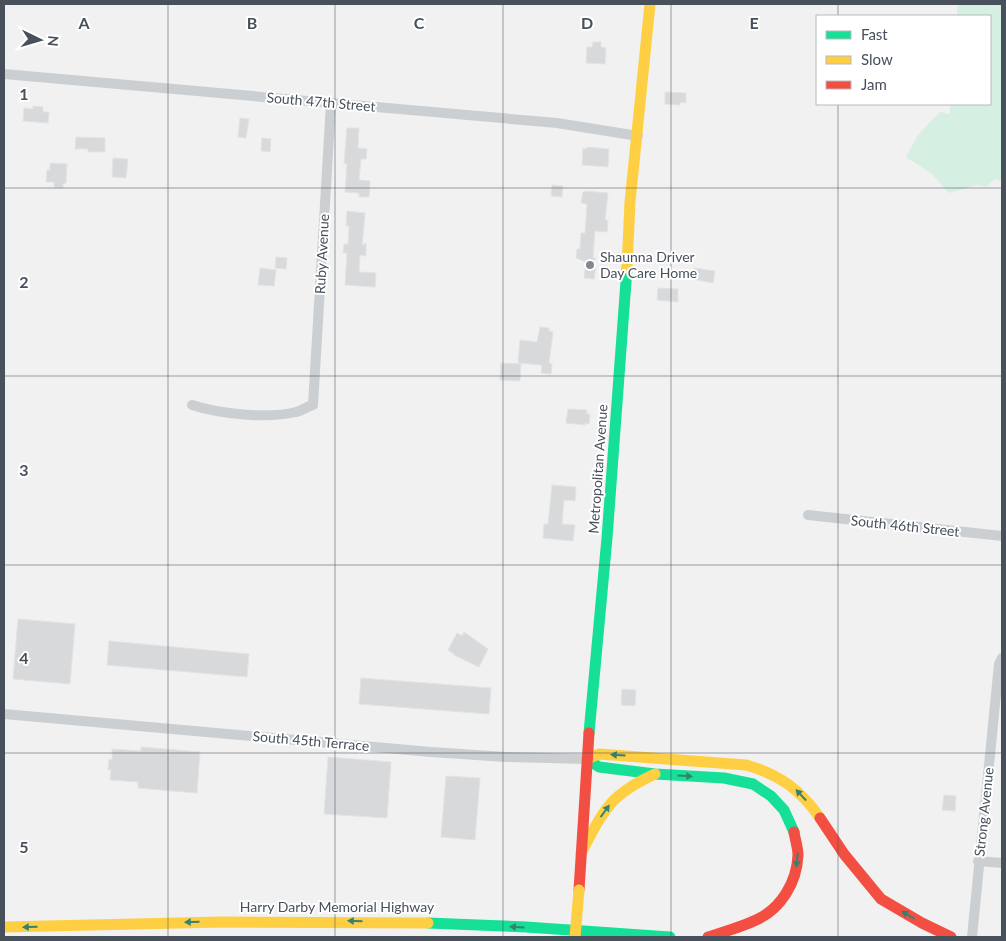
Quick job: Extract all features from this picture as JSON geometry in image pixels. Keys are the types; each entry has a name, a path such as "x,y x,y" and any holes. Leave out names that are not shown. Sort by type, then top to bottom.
{"main road":[{"name":"Metropolitan Avenue","path":"575,937 587,759 626,298 630,202 650,4"},
{"path":"587,759 599,754 746,765 764,770 790,784 813,808 844,854 881,899 922,923 951,937"},
{"path":"587,759 599,767 656,774 724,778 753,784 771,796 784,810 793,828 798,854 794,876 787,893 774,910 757,920 708,937"},
{"path":"581,853 603,812 618,795 634,783 656,774"},
{"name":"Harry Darby Memorial Highway","path":"4,928 170,923 403,922 670,937"}],"street":[{"name":"South 47th Street","path":"4,74 558,123 638,136"},
{"name":"Ruby Avenue","path":"192,405 211,412 275,416 298,412 313,405 331,103"},
{"name":"South 46th Street","path":"808,515 1002,536"},
{"name":"Strong Avenue","path":"972,937 978,860 997,732 998,664 1002,658"},
{"name":"South 45th Terrace","path":"4,714 431,752 506,757 587,759"},
{"path":"978,860 1002,863"}],"green space":[{"path":"957,4 1002,4 1002,182 995,179 986,187 977,185 949,193 931,173 906,157 918,135 940,112 950,114 950,105 991,105 991,15 957,15"}],"building":[{"path":"593,42 601,42 601,47 606,48 605,64 586,63 587,47 592,47"},
{"path":"665,92 686,93 686,103 680,102 680,105 665,104"},
{"path":"33,106 43,107 43,112 49,112 48,123 23,121 24,108 33,109"},
{"path":"240,118 249,119 246,138 238,137"},
{"path":"347,128 359,128 358,148 367,149 366,159 361,159 359,180 370,181 369,197 359,197 359,193 345,192 347,163 344,164"},
{"path":"76,137 105,138 105,152 88,152 88,149 75,149"},
{"path":"262,138 271,139 270,152 261,151"},
{"path":"587,147 609,149 608,167 582,165 583,148 586,149"},
{"path":"113,158 128,159 126,178 112,177"},
{"path":"50,163 67,164 66,183 63,184 63,188 54,187 54,182 46,182"},
{"path":"552,185 563,186 562,197 551,196"},
{"path":"583,192 608,193 605,220 608,220 607,232 595,231 593,258 595,258 594,265 596,265 594,279 584,278 586,262 576,258 577,249 580,249 581,233 585,233 587,204 581,203"},
{"path":"347,211 365,213 362,246 366,243 366,256 360,255 359,272 376,273 375,287 345,285 347,253 343,253 344,244 348,244 349,226 346,226"},
{"path":"276,257 287,258 286,269 275,268"},
{"path":"260,268 276,270 274,286 258,285"},
{"path":"694,268 715,271 713,283 692,279"},
{"path":"658,288 678,289 678,302 657,300"},
{"path":"540,327 549,328 549,331 553,332 549,363 552,364 551,374 541,373 542,365 518,363 520,340 537,342"},
{"path":"501,363 521,364 520,381 500,380"},
{"path":"568,409 587,410 587,414 590,414 589,424 566,423"},
{"path":"552,485 576,487 575,501 564,500 562,524 575,525 573,541 543,538 544,524 548,524"},
{"path":"18,619 75,624 70,684 13,679"},
{"path":"464,632 488,649 479,667 448,650 457,633 462,636"},
{"path":"109,641 249,654 247,677 107,665"},
{"path":"361,678 491,688 489,714 359,704"},
{"path":"622,689 636,690 635,706 621,705"},
{"path":"141,747 200,752 197,793 138,788 138,782 110,780 111,770 108,770 109,759 112,760 112,749 141,751"},
{"path":"328,757 391,762 387,818 324,814"},
{"path":"446,776 480,778 475,840 441,837"},
{"path":"944,795 956,796 955,811 942,810"}],"traffic: fast":[{"path":"589,733 607,538 627,268"},
{"path":"587,759 599,767 655,774 724,778 753,784 771,796 784,810 794,832"},
{"path":"428,923 526,927 670,937"}],"traffic: slow":[{"path":"627,268 630,202 650,4"},
{"path":"587,759 599,754 746,765 769,773 788,784 805,799 820,818"},
{"path":"581,853 609,805 627,789 655,774"},
{"path":"575,937 579,890"},
{"path":"4,927 222,922 428,923"}],"traffic: jam":[{"path":"579,890 589,733"},
{"path":"820,818 844,854 881,899 922,923 951,937"},
{"path":"708,937 756,920 780,902 795,875 798,852 794,832"}],"place":[{"name":"Shaunna Driver Day Care Home","path":"590,265"}]}
